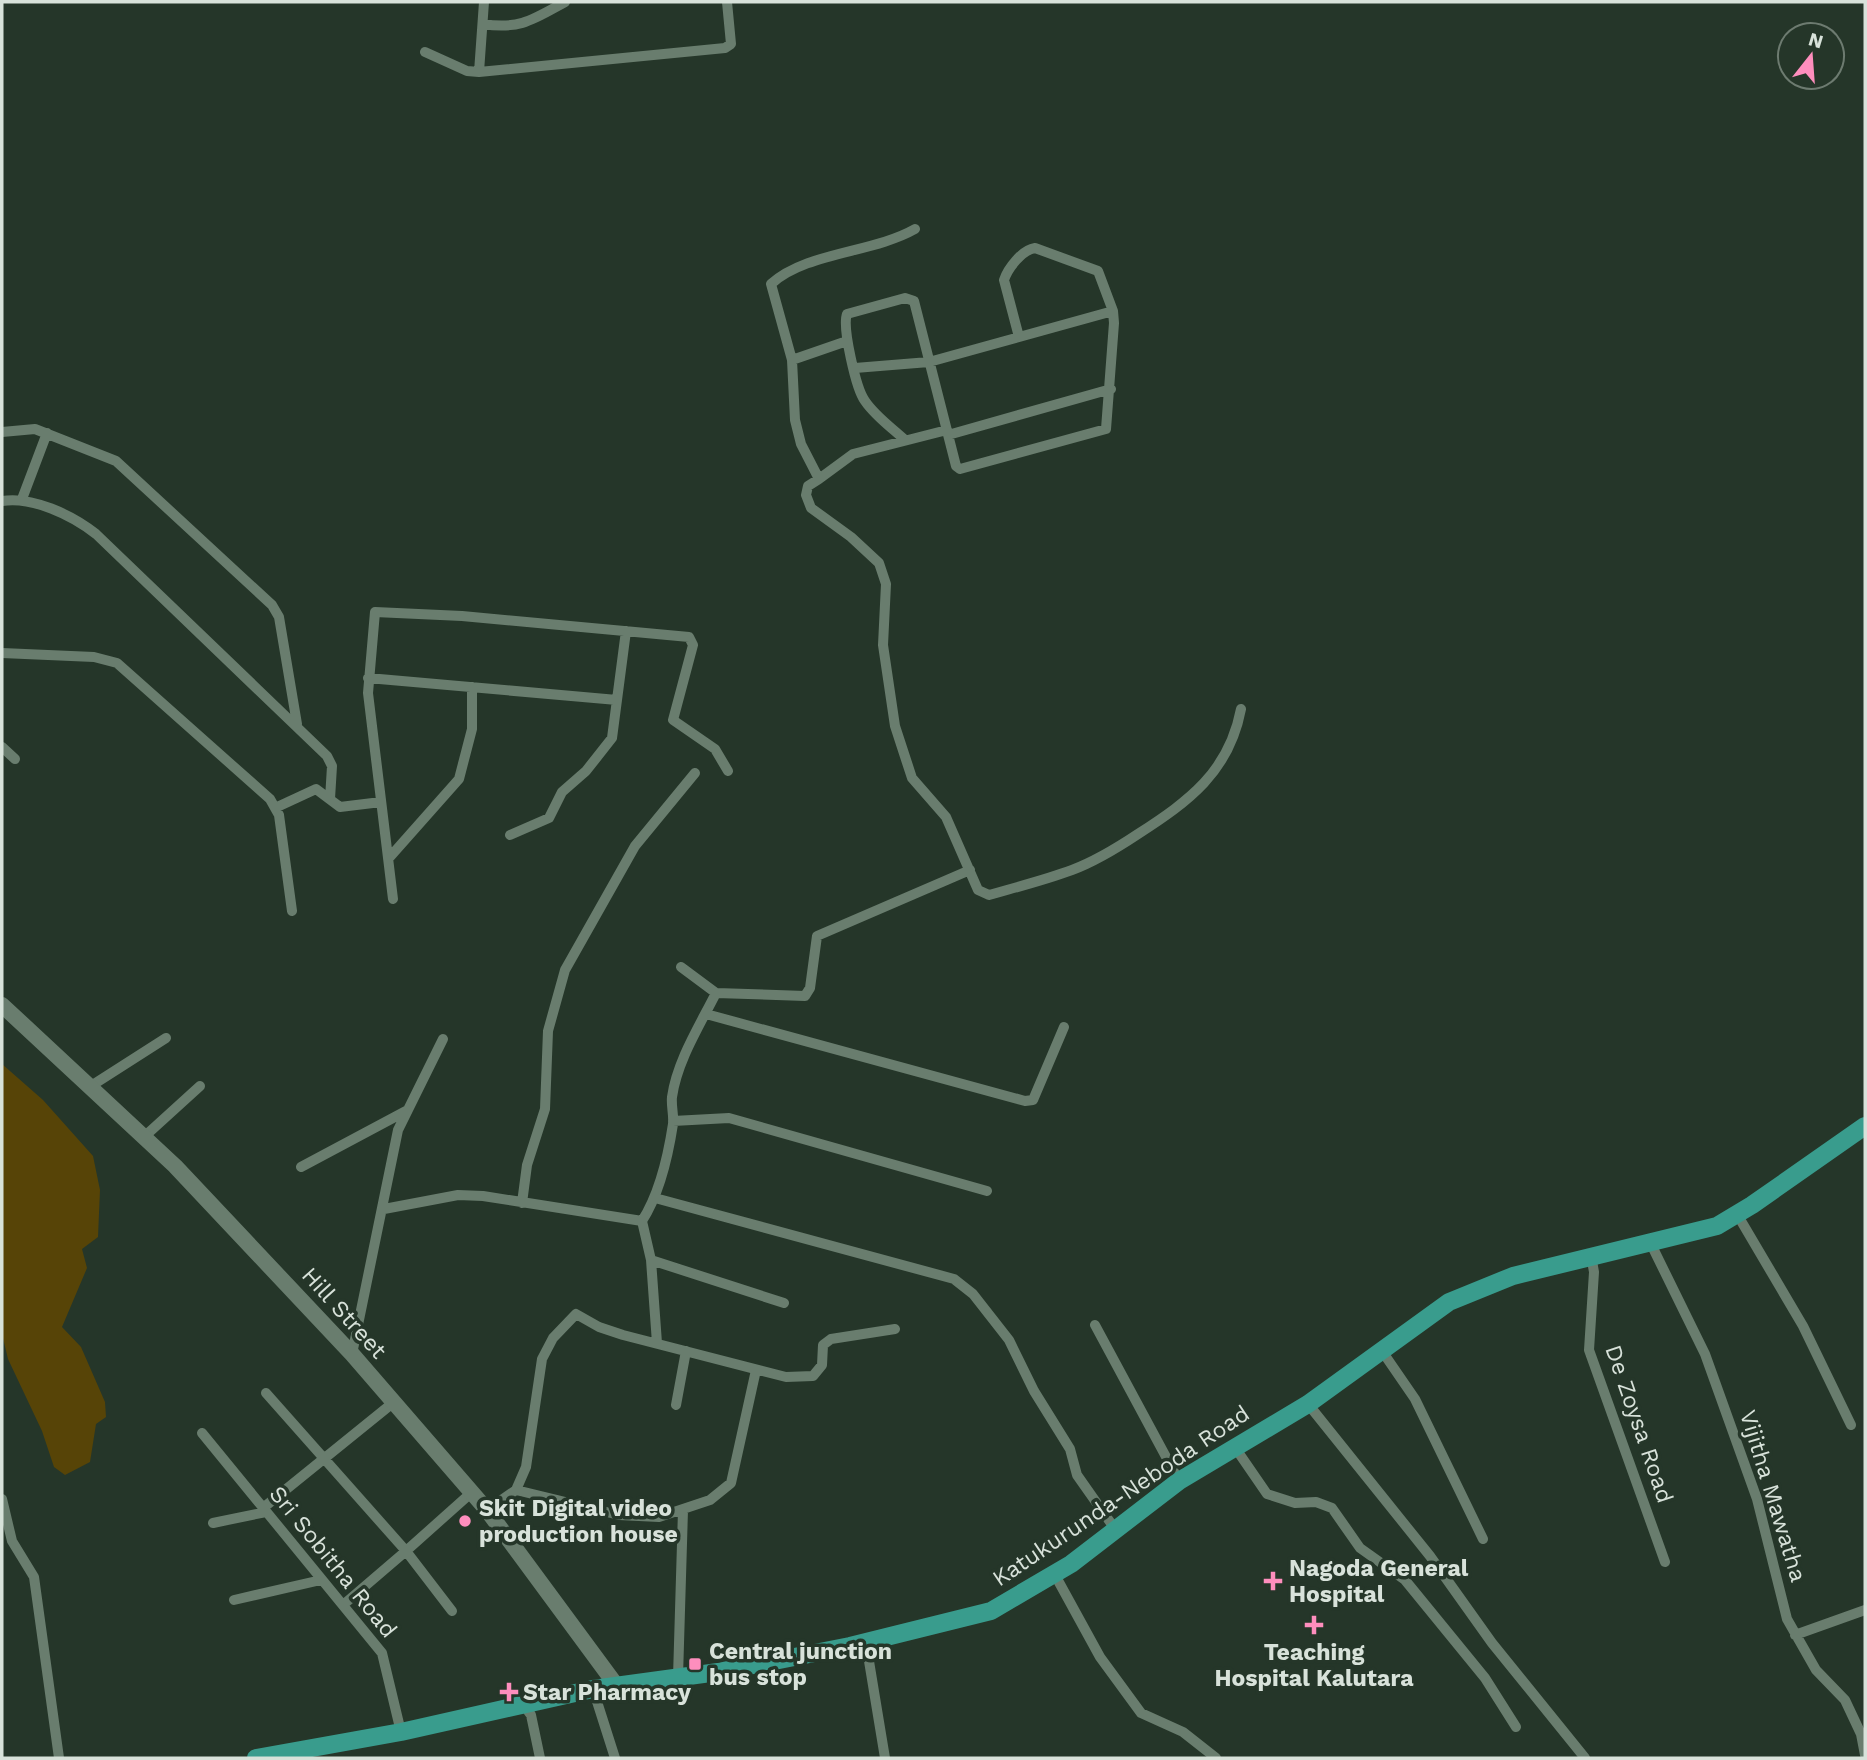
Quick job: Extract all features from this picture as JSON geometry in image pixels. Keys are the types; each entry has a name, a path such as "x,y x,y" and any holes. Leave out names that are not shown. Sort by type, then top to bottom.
{"main road":[{"name":"Hill Street","path":"2,1005 145,1136 352,1354 487,1510 616,1685"},
{"name":"Katukurunda-Neboda Road","path":"256,1758 401,1732 593,1689 678,1677 866,1643 975,1617 1018,1597 1055,1575 1179,1481 1308,1404 1449,1302 1479,1288 1591,1255 1705,1230 1737,1214 1865,1126"}],"street":[{"path":"479,72 484,2"},
{"path":"483,24 506,28 519,26 565,2"},
{"path":"425,52 467,71 479,72 725,48 731,44 732,36 727,2"},
{"path":"819,479 807,460 795,420 792,360 771,284 822,259 896,240 915,229"},
{"path":"905,440 865,402 847,341 847,314 909,298 914,301 956,466 964,469 1106,429 1111,389 1113,311 1098,271 1031,248 1006,272 1004,280 1019,337"},
{"path":"855,368 929,362 1113,311"},
{"path":"792,360 847,341"},
{"path":"1111,389 853,454 808,486 806,495 811,508 851,537 879,563 886,584 883,645 895,726 912,778 946,817 978,890 989,895 1070,871 1109,853 1179,807 1204,785 1237,730 1241,709"},
{"path":"2,432 27,428 47,433 124,466 272,605 279,617 297,724"},
{"path":"22,499 47,433"},
{"path":"2,501 22,499 81,524 96,534 297,724 330,760 330,799"},
{"path":"393,899 368,678 373,616 381,610 626,631 692,640 673,720 715,749 728,771"},
{"path":"510,835 550,818 562,792 586,771 612,738 626,631"},
{"path":"2,653 94,657 117,663 270,799 278,815 292,911"},
{"path":"368,678 617,700"},
{"path":"388,858 459,779 472,729 472,687"},
{"path":"2,747 15,759"},
{"path":"522,1203 527,1165 545,1110 547,1038 565,970 635,846 695,773"},
{"path":"275,808 311,790 321,791 345,808 381,802"},
{"path":"681,967 716,993 805,996 810,988 817,936 970,870"},
{"path":"657,1343 651,1260 642,1221 655,1198 673,1121 672,1098 676,1083 716,993"},
{"path":"706,1014 1025,1101 1033,1100 1063,1027"},
{"path":"91,1086 166,1038"},
{"path":"352,1354 360,1301 384,1209 395,1140 406,1111 443,1039"},
{"path":"145,1136 200,1086"},
{"path":"301,1167 406,1111"},
{"path":"673,1121 729,1118 986,1191"},
{"path":"384,1209 458,1195 642,1221"},
{"path":"655,1198 954,1279 973,1294 1009,1340 1034,1391 1070,1449 1077,1475 1115,1528"},
{"path":"1737,1214 1803,1326 1851,1425"},
{"name":"Vijitha Mawatha","path":"1650,1242 1705,1354 1757,1499 1787,1619 1816,1670 1845,1700 1861,1734 1865,1755"},
{"name":"De Zoysa Road","path":"1591,1255 1594,1272 1589,1350 1665,1562"},
{"path":"651,1260 785,1303"},
{"path":"487,1510 516,1490 526,1468 542,1359 546,1348 569,1318 581,1314 599,1327 786,1377 813,1376 822,1365 823,1346 831,1339 895,1329"},
{"path":"1095,1325 1179,1481"},
{"path":"676,1405 686,1351"},
{"path":"1382,1351 1415,1399 1483,1539"},
{"path":"516,1490 619,1515 659,1517 710,1500 731,1483 756,1370"},
{"path":"266,1393 406,1551 452,1611"},
{"path":"213,1523 264,1510 394,1402"},
{"path":"1308,1404 1430,1556 1492,1643 1585,1758"},
{"name":"Sri Sobitha Road","path":"202,1433 382,1653 389,1671 401,1732"},
{"path":"1234,1446 1267,1494 1296,1503 1316,1502 1337,1512 1360,1548 1405,1580 1485,1678 1516,1727"},
{"path":"342,1605 471,1493"},
{"path":"2,1499 12,1541 34,1577 59,1758"},
{"path":"678,1677 683,1510"},
{"path":"1055,1575 1100,1657 1141,1713 1183,1732 1216,1758"},
{"path":"234,1600 321,1580"},
{"path":"1795,1635 1865,1610"},
{"path":"866,1643 885,1758"},
{"path":"593,1689 615,1758"},
{"path":"523,1704 531,1715 540,1758"}],"shaded area":[{"path":"2,1064 43,1100 93,1156 100,1190 98,1237 82,1249 87,1268 62,1327 81,1347 105,1402 106,1417 96,1424 90,1462 65,1475 54,1467 42,1431 8,1359 2,1334"}],"place":[{"name":"Skit Digital video production house","path":"465,1521"},
{"name":"Nagoda General Hospital","path":"1273,1581"},
{"name":"Teaching Hospital Kalutara","path":"1314,1625"},
{"name":"Central junction bus stop","path":"695,1664"},
{"name":"Star Pharmacy","path":"509,1692"}]}
